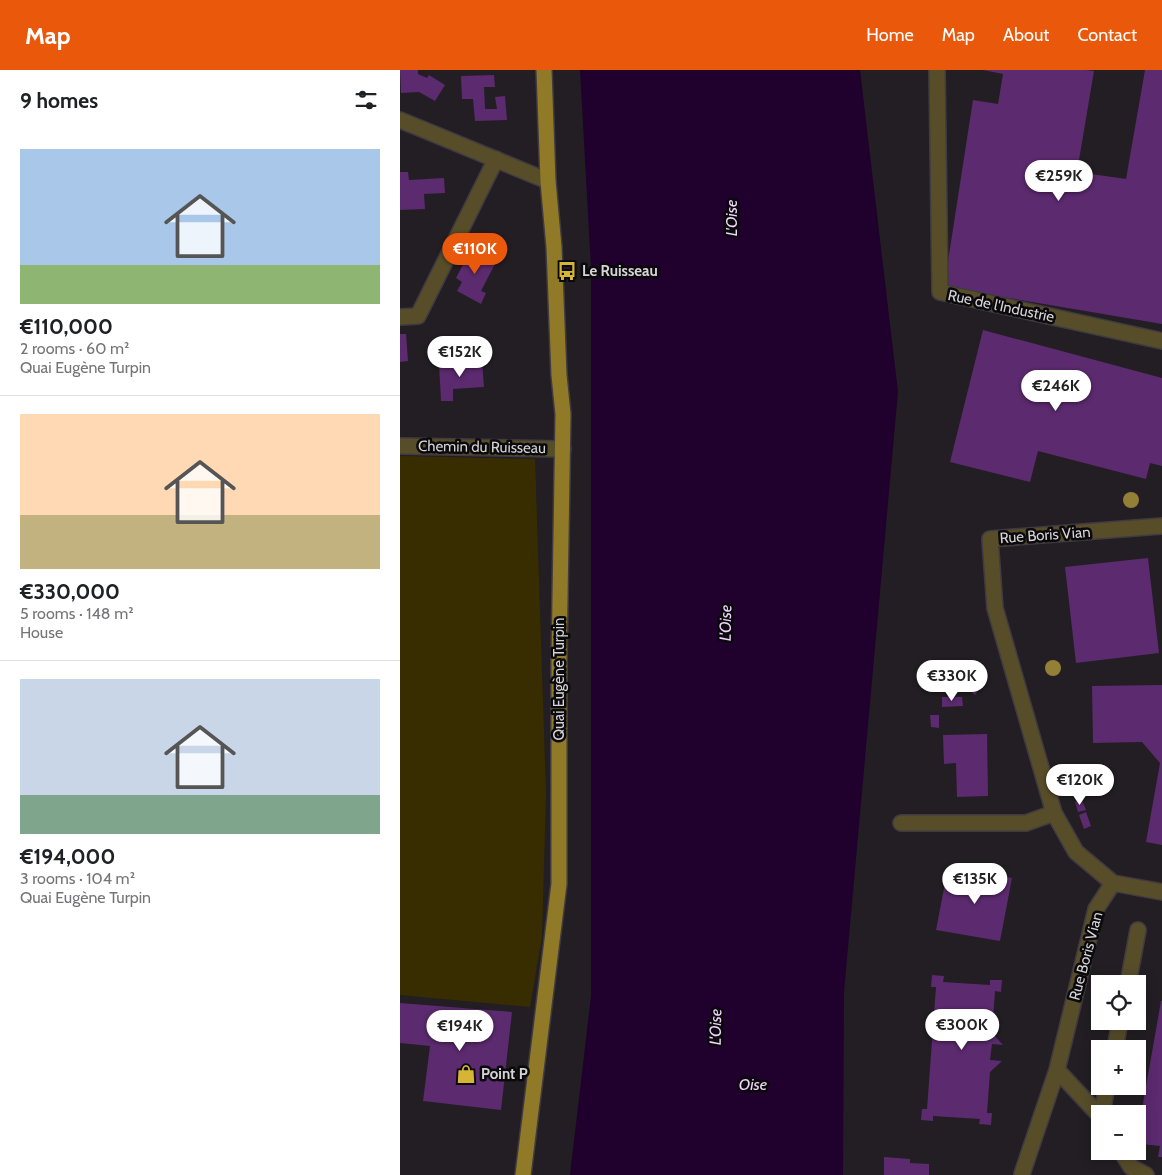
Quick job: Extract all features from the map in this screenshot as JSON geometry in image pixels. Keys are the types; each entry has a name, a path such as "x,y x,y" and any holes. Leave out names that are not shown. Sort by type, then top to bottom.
{"main road":[{"name":"Quai Eugène Turpin","path":"523,1175 559,884 559,661 563,414 554,247 548,180 544,70"}],"street":[{"name":"Rue de l'Industrie","path":"937,70 940,292 1162,341"},
{"path":"400,120 548,180"},
{"path":"400,317 418,316 496,159"},
{"name":"Chemin du Ruisseau","path":"400,446 563,449"},
{"name":"Rue Boris Vian","path":"1022,1174 1057,1070 1096,910 1114,883 1076,852 1054,813 995,608 990,539 1162,526"},
{"path":"901,823 1026,823 1054,813"},
{"path":"1114,883 1162,892"},
{"path":"1130,975 1138,930"},
{"path":"1057,1070 1091,1105"},
{"path":"1127,1160 1131,1167 1146,1175"}],"shaded area":[{"path":"400,456 535,459 546,793 542,937 530,1007 400,995"}],"water":[{"path":"580,70 860,70 898,392 844,992 843,1175 570,1175 591,996 591,268"}],"building":[{"path":"400,70 418,70 418,74 427,78 429,75 445,85 435,101 419,92 401,93"},
{"path":"983,70 1094,71 1077,172 1126,179 1145,70 1162,70 1162,324 944,287 973,100 998,104 1003,74"},
{"path":"494,75 495,87 484,87 485,109 497,109 495,97 505,96 507,120 475,121 473,99 462,99 461,76"},
{"path":"400,172 408,172 409,180 444,178 445,193 424,194 425,209 400,210"},
{"path":"472,247 497,260 481,291 486,293 481,304 457,291 462,282 456,278"},
{"path":"983,330 1162,378 1162,466 1150,463 1146,479 1038,451 1030,482 950,462"},
{"path":"400,334 406,334 408,361 400,362"},
{"path":"482,361 484,387 453,389 453,401 441,401 439,364"},
{"path":"1148,558 1159,653 1076,663 1065,567"},
{"path":"977,682 981,687 975,695 969,690"},
{"path":"1162,685 1162,845 1146,842 1160,763 1142,742 1093,743 1092,686"},
{"path":"942,697 962,697 963,706 942,707"},
{"path":"930,715 939,715 939,728 931,727"},
{"path":"987,734 988,796 957,797 956,763 944,764 943,735"},
{"path":"1082,800 1086,810 1078,812 1075,802"},
{"path":"1086,812 1091,826 1084,829 1079,815"},
{"path":"964,869 1012,878 1000,941 936,930 945,883"},
{"path":"932,975 944,976 943,982 990,985 990,980 1002,980 1001,992 995,991 992,1033 1003,1045 992,1044 990,1060 1002,1061 990,1072 987,1113 992,1113 991,1125 979,1124 980,1119 933,1116 933,1121 921,1120 922,1109 927,1109 936,987 931,987"},
{"path":"1162,1001 1162,1157 1158,1157 1160,1146 1146,1144 1146,1105 1143,1105"},
{"name":"Point P","path":"400,1003 512,1012 501,1110 423,1101 430,1046 400,1043"},
{"path":"884,1157 910,1159 910,1163 929,1164 929,1175 884,1175"}],"place":[{"name":"Le Ruisseau","path":"567,271"},
{"name":"Point P","path":"466,1074"}],"water label":[{"name":"L'Oise","path":"731,218"},
{"name":"L'Oise","path":"725,623"},
{"name":"L'Oise","path":"715,1027"},
{"name":"Oise","path":"753,1084"}]}
